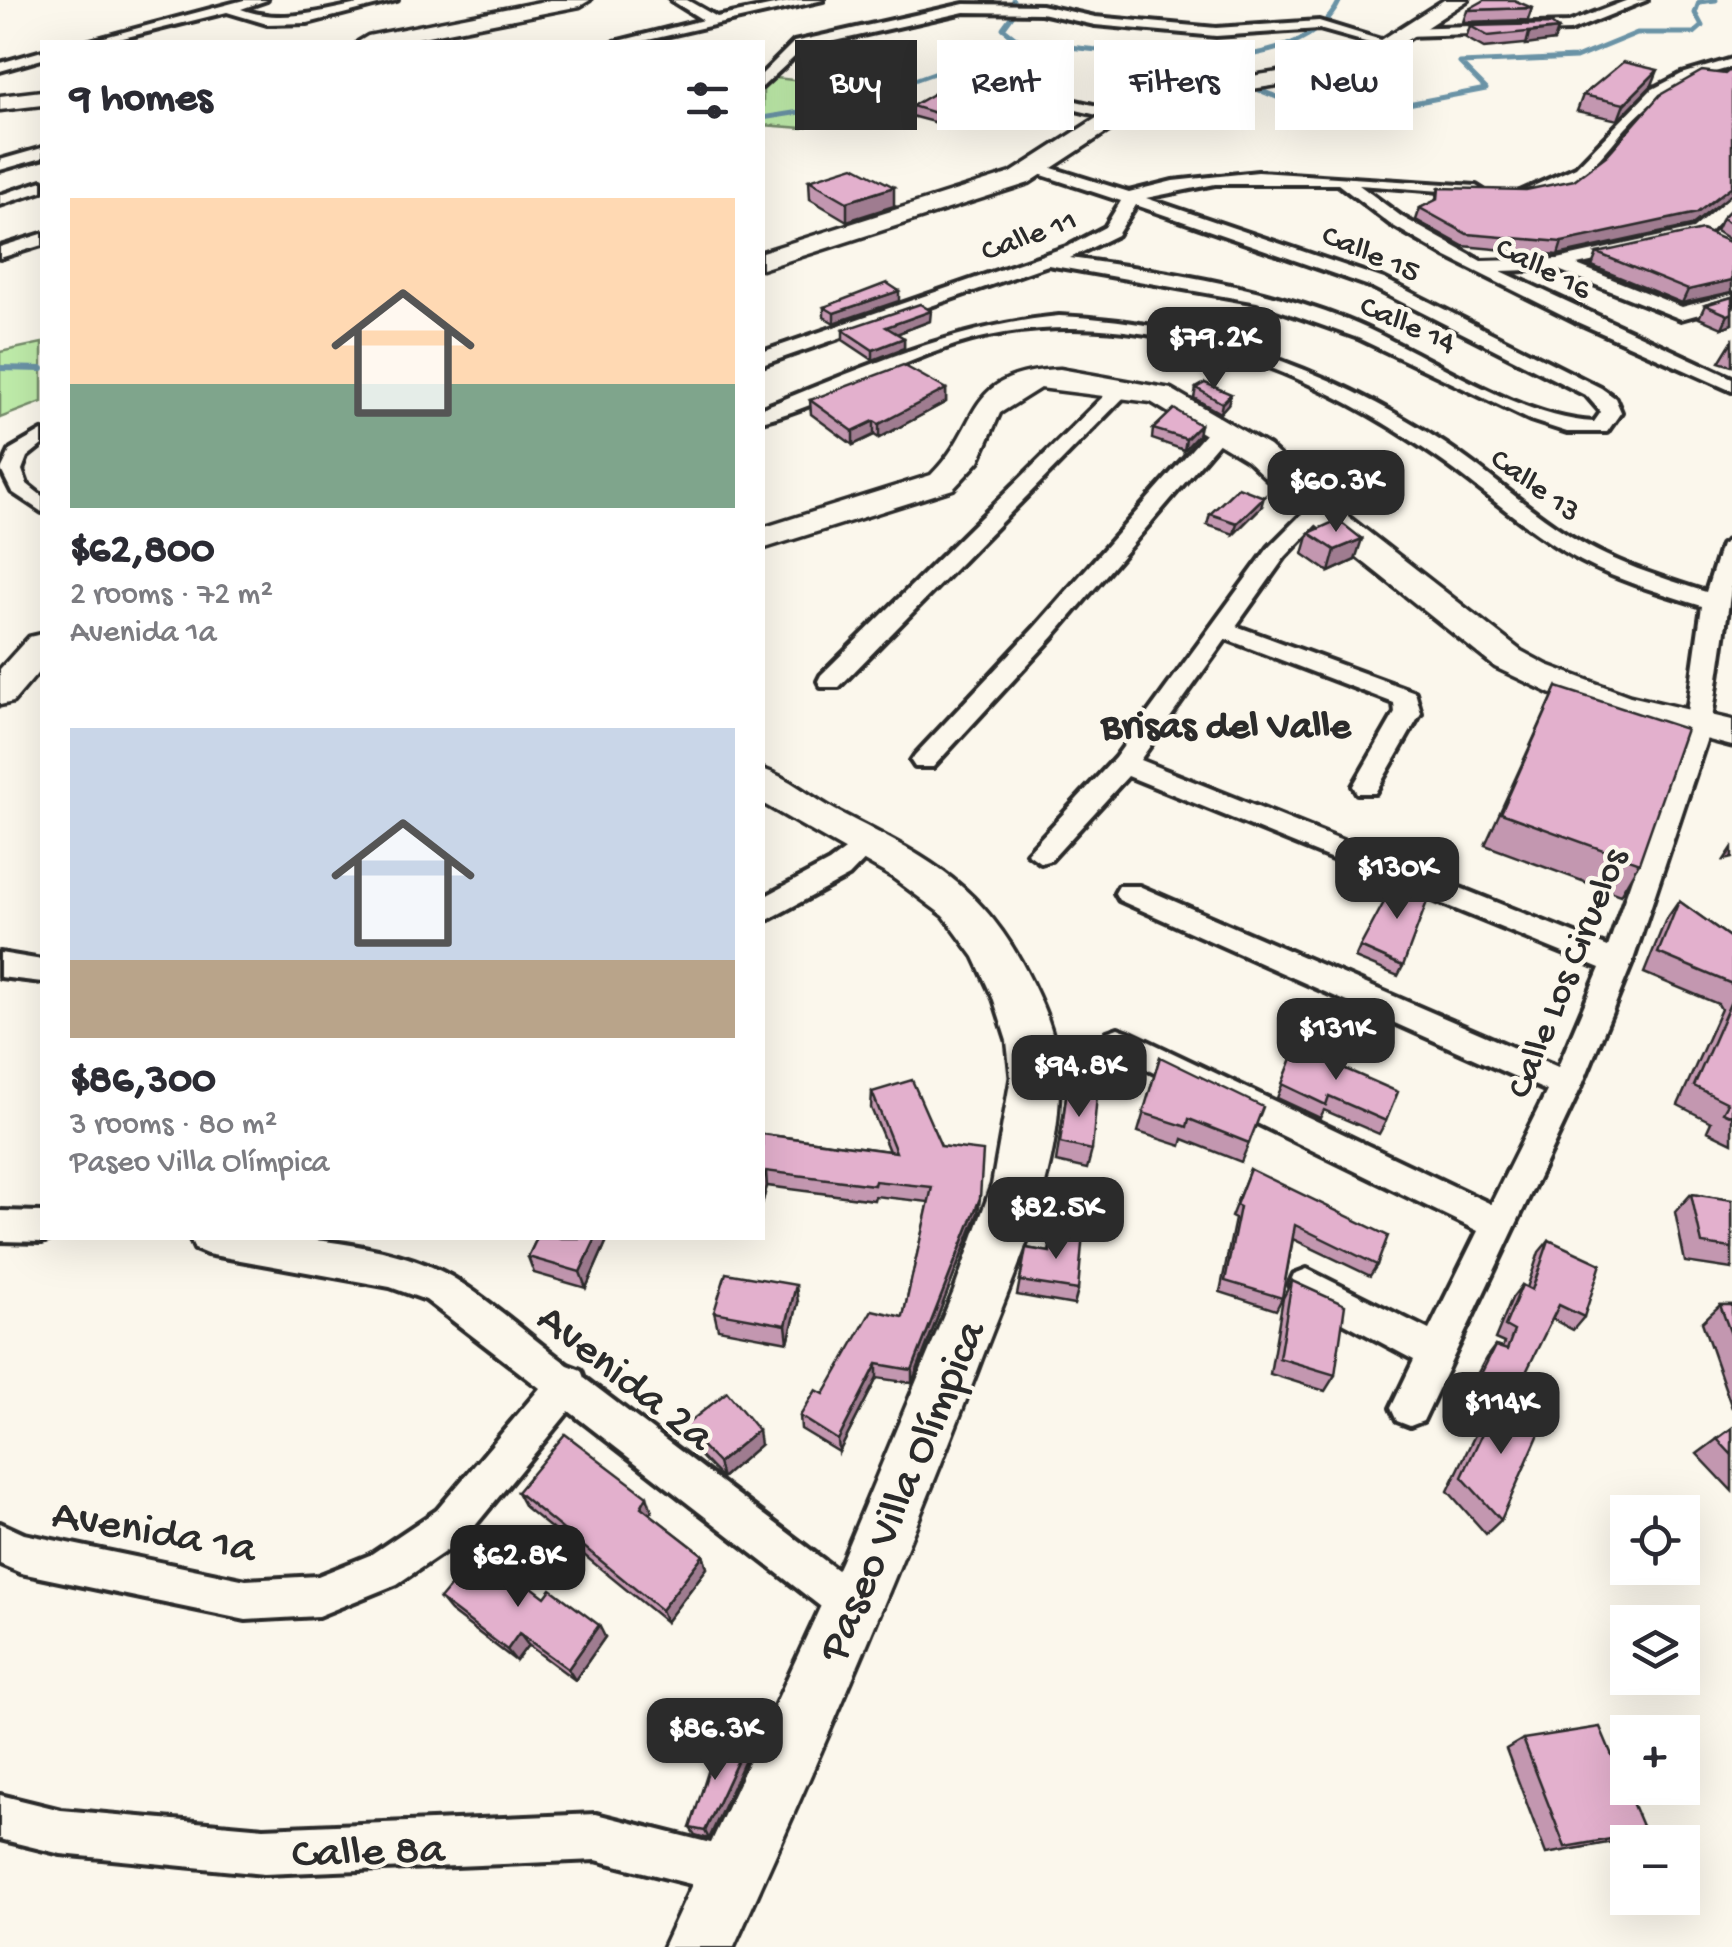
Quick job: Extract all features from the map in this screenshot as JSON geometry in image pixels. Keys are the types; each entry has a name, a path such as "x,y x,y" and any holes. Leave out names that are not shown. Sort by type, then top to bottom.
{"main road":[{"path":"378,40 580,0"},
{"path":"1255,82 1335,70 1396,38 1454,0"},
{"path":"0,103 40,98"},
{"path":"765,260 928,211 1038,169 1094,128"},
{"path":"765,538 942,482 963,461 986,408 1012,388 1047,378 1125,386 1174,400 1258,452 1318,510 1508,659 1537,676 1573,692 1732,733"},
{"path":"0,694 40,647"},
{"name":"Paseo Villa Olímpica","path":"698,1947 852,1606 982,1288 1026,1149 1036,1073 1016,995 980,930 956,902 926,878 864,846 765,786"}],"street":[{"path":"101,40 260,0"},
{"path":"227,8 255,21 289,22 390,0"},
{"path":"678,0 715,22"},
{"path":"631,40 816,0"},
{"path":"765,79 799,45 964,8 1041,9 1095,20 1201,31 1296,24 1396,38 1570,27 1640,0"},
{"path":"0,67 40,56"},
{"path":"1130,198 1187,180 1232,175 1498,192 1550,190 1593,164 1646,101 1680,78 1732,63"},
{"path":"0,144 40,141"},
{"path":"0,165 40,154"},
{"path":"0,174 40,165"},
{"name":"Calle 15","path":"1038,169 1378,283 1488,336 1608,402 1611,412 1600,428 1567,426"},
{"name":"Calle 16","path":"1343,180 1371,206 1414,234 1566,311 1732,385"},
{"path":"0,200 40,187"},
{"name":"Calle 11","path":"765,358 1116,230 1124,220 1130,198"},
{"path":"1478,266 1558,264 1707,237 1732,200"},
{"path":"0,253 40,240"},
{"name":"Calle 14","path":"1042,260 1201,283 1294,308 1336,322 1567,426"},
{"path":"1558,264 1681,313 1696,313 1732,299"},
{"name":"Calle 13","path":"765,414 1000,328 1047,321 1098,324 1200,341 1313,376 1436,447 1583,553 1628,574 1714,602"},
{"path":"830,682 1125,386"},
{"path":"924,761 1044,632 1221,428"},
{"path":"40,439 15,455 10,469 13,481 40,503"},
{"path":"1041,852 1124,764 1278,552 1318,510"},
{"name":"Calle Los Ciruelos","path":"1410,1408 1496,1223 1566,1086 1617,963 1698,726 1714,602 1732,545"},
{"path":"1222,629 1406,698 1408,713 1366,786"},
{"path":"1124,764 1617,963"},
{"path":"765,910 838,869 864,846"},
{"path":"1129,893 1566,1086"},
{"path":"0,965 40,971"},
{"path":"1118,1041 1496,1223"},
{"path":"0,1226 40,1228"},
{"name":"Avenida 2a","path":"219,1240 390,1271 438,1288 568,1383 722,1510 852,1606"},
{"path":"1307,1285 1436,1353"},
{"name":"Avenida 1a","path":"0,1543 21,1553 246,1600 318,1596 384,1570 451,1524 568,1383"},
{"name":"Calle 8a","path":"0,1817 62,1832 264,1851 596,1837 734,1872"}],"green space":[{"path":"776,78 795,80 795,127 765,125 765,82"},
{"path":"40,343 40,403 0,418 0,352"}],"building":[{"path":"1485,0 1514,0 1532,8 1467,10"},
{"path":"1551,24 1558,29 1488,36 1470,26"},
{"path":"1623,62 1658,70 1624,104 1583,95"},
{"path":"1732,68 1732,186 1697,213 1562,242 1467,234 1420,208 1438,199 1439,188 1526,190 1574,180 1607,155 1660,95 1702,71 1725,74"},
{"path":"937,92 937,114 917,108 917,103"},
{"path":"854,166 894,187 847,202 809,180"},
{"path":"1732,208 1732,224 1722,218"},
{"path":"1702,230 1732,243 1732,280 1688,290 1597,253"},
{"path":"887,283 899,291 834,313 824,307"},
{"path":"1732,297 1732,313 1728,315 1705,305"},
{"path":"920,304 931,311 886,327 904,338 873,350 843,330"},
{"path":"903,365 946,389 879,424 874,421 853,431 810,400"},
{"path":"1205,383 1231,394 1222,403 1196,388"},
{"path":"1174,409 1200,425 1186,439 1153,429"},
{"path":"1238,487 1264,497 1237,523 1210,514"},
{"path":"1338,520 1362,539 1335,550 1309,533"},
{"path":"1557,687 1686,729 1639,863 1501,813"},
{"path":"1397,878 1431,891 1403,966 1360,947"},
{"path":"1679,901 1732,939 1732,984 1658,953"},
{"path":"1732,999 1732,1116 1723,1112 1728,1103 1694,1086"},
{"path":"1298,1043 1344,1060 1341,1067 1398,1092 1386,1121 1329,1096 1326,1105 1282,1084"},
{"path":"1160,1057 1263,1107 1249,1143 1189,1119 1187,1127 1143,1113"},
{"path":"912,1080 941,1146 983,1151 980,1198 912,1370 877,1364 838,1440 800,1416 816,1390 824,1394 872,1310 903,1317 932,1187 765,1174 765,1134 896,1152 872,1092"},
{"path":"1067,1090 1097,1095 1092,1150 1060,1143"},
{"path":"1250,1169 1388,1236 1377,1265 1295,1225 1282,1298 1225,1281 1240,1207 1236,1205"},
{"path":"1691,1194 1732,1200 1732,1248 1702,1244"},
{"path":"1053,1228 1083,1233 1078,1290 1020,1281 1026,1248 1050,1252"},
{"path":"536,1240 595,1240 580,1272 528,1257"},
{"path":"1549,1240 1601,1264 1584,1317 1559,1305 1511,1403 1477,1382 1495,1346 1507,1350 1514,1331 1505,1326 1522,1285 1532,1290"},
{"path":"726,1273 796,1285 786,1325 714,1312"},
{"path":"1292,1281 1345,1305 1335,1375 1279,1358"},
{"path":"1720,1305 1732,1305 1732,1337"},
{"path":"727,1392 758,1430 718,1463 683,1427"},
{"path":"1498,1400 1542,1427 1501,1520 1462,1477"},
{"path":"1732,1428 1732,1455 1717,1439"},
{"path":"565,1434 647,1496 641,1507 703,1555 661,1610 517,1492"},
{"path":"482,1549 545,1597 551,1589 599,1625 568,1669 519,1633 507,1650 440,1599"},
{"path":"1600,1727 1610,1751 1610,1805 1633,1805 1642,1825 1610,1825 1610,1839 1565,1847 1523,1739"},
{"path":"718,1741 743,1749 705,1831 690,1828"}],"waterway":[{"path":"1013,0 1014,13 1003,28 1018,40"},
{"path":"1255,54 1277,49 1314,31 1340,0"},
{"path":"1074,48 1184,59 1313,112 1387,108 1486,89 1460,63 1576,58 1637,33 1694,33 1702,26 1695,13 1699,2 1716,0"},
{"path":"765,118 844,105 937,72"},
{"path":"0,368 40,369"}],"district":[{"name":"Brisas del Valle","path":"1226,722"}]}
